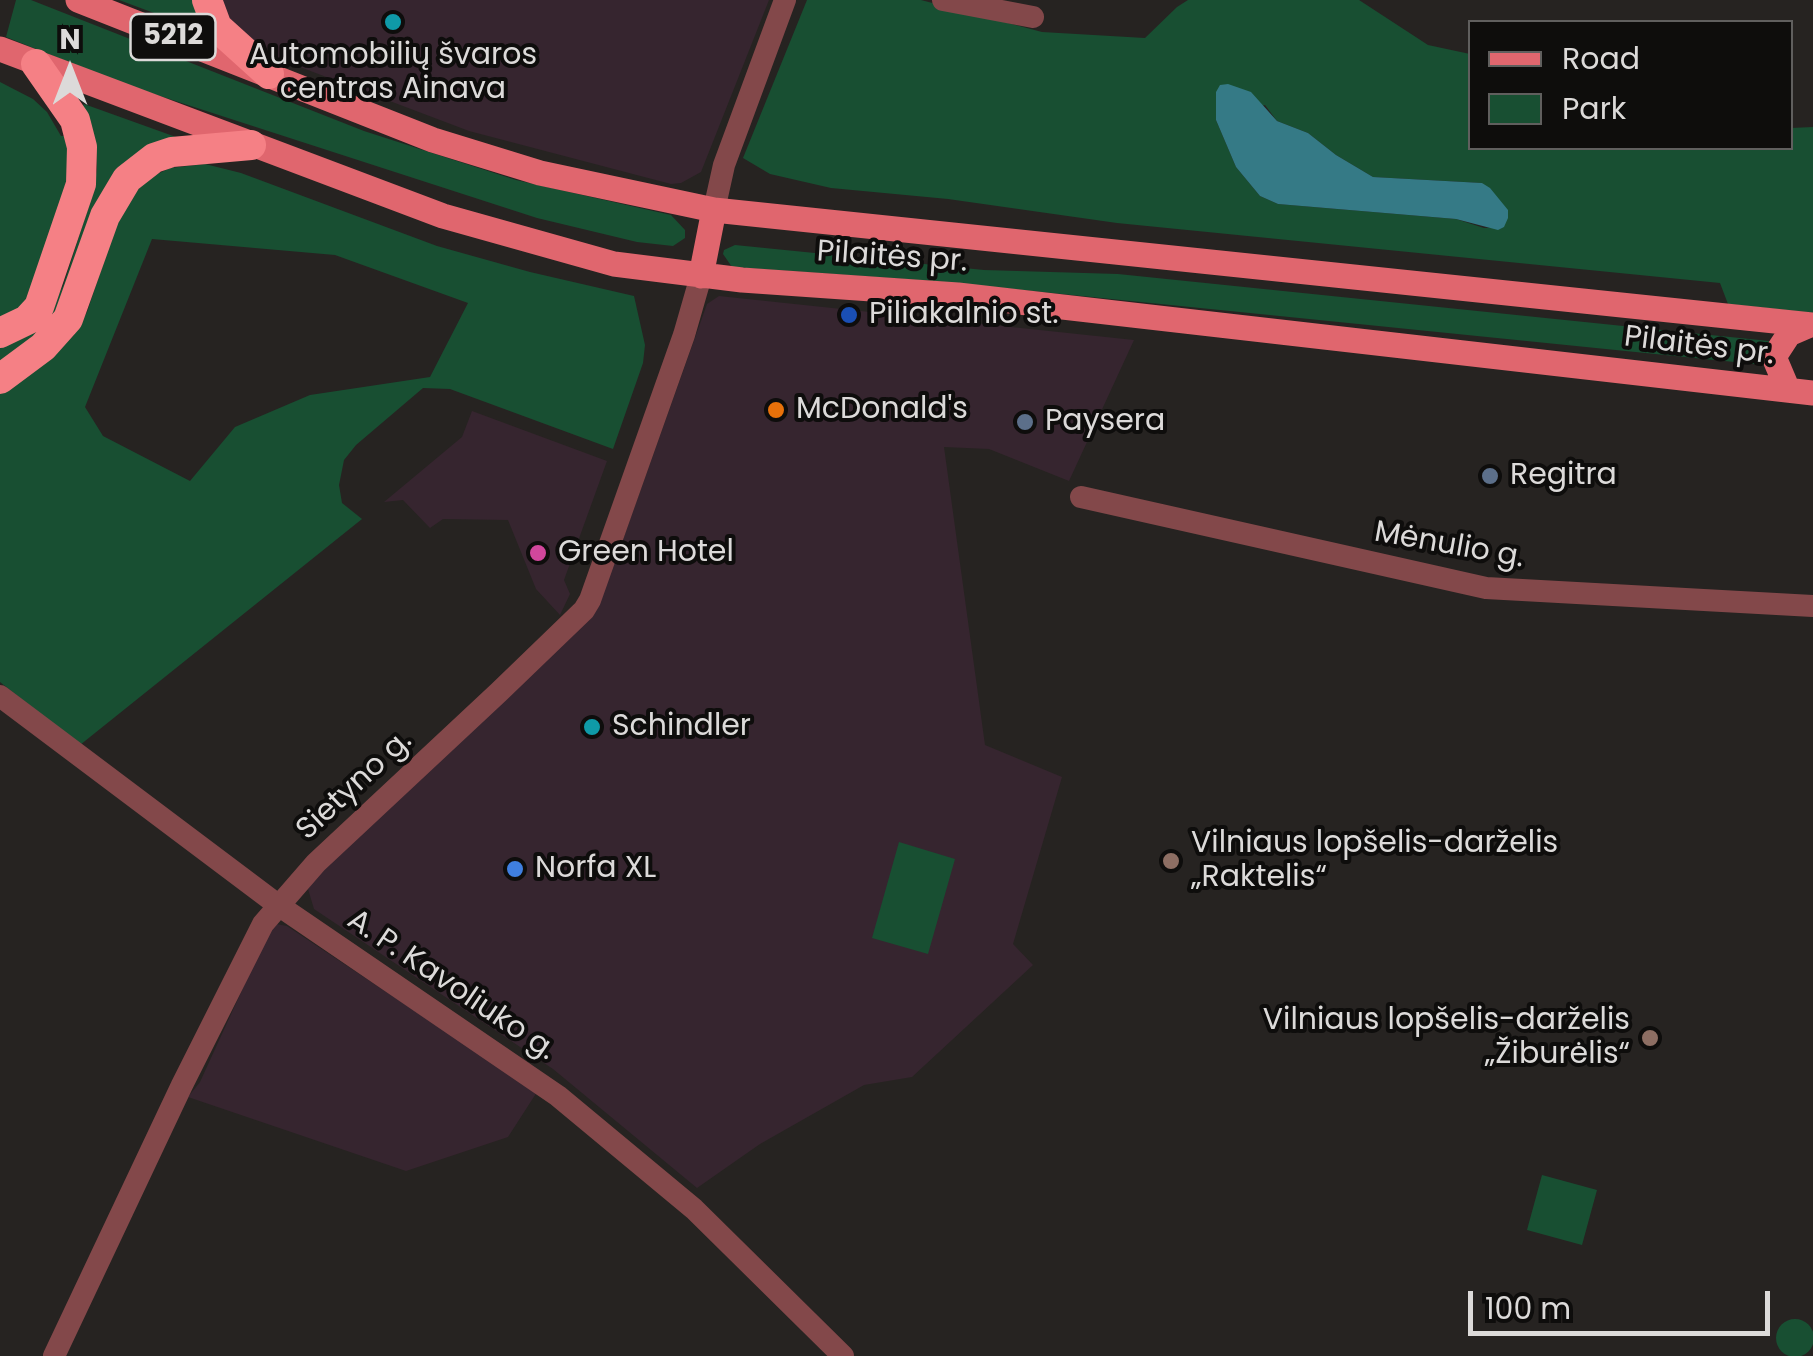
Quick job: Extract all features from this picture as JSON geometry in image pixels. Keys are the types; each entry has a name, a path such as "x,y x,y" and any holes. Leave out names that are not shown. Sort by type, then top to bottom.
{"highway":[{"path":"207,0 216,27 268,74"},
{"path":"0,333 16,327 38,308 81,184 83,165 78,129 64,102 31,61"},
{"path":"0,379 43,347 68,319 105,216 126,180 154,158 172,152 251,145"}],"main road":[{"name":"Pilaitės pr.","path":"78,0 415,133 540,174 714,210 1812,325"},
{"name":"Pilaitės pr.","path":"0,49 460,221 614,264 700,276 958,295 1800,392"},
{"path":"700,276 714,210"},
{"path":"1800,392 1776,370 1774,357 1789,334 1812,325"}],"street":[{"path":"714,210 724,165 785,0"},
{"path":"943,0 1033,17"},
{"name":"Sietyno g.","path":"54,1356 247,952 278,905 316,863 584,610 600,581 684,335 700,276"},
{"name":"Mėnulio g.","path":"1081,496 1486,588 1813,606"},
{"name":"A. P. Kavoliuko g.","path":"0,696 278,905 514,1064 598,1128 694,1209 844,1356"}],"shaded area":[{"path":"218,0 769,0 701,172 671,184 469,131 263,53 241,38"},
{"path":"719,296 1134,340 1069,481 989,449 944,447 985,745 1062,777 1013,944 1033,965 912,1077 864,1085 760,1144 697,1188 553,1069 314,909 308,889 315,876 615,562 707,304"},
{"path":"472,411 607,461 564,580 570,594 560,615 536,589 508,520 443,519 430,528 403,500 384,502 462,437"},
{"path":"276,924 287,926 537,1092 508,1137 406,1171 188,1097 200,1082 269,931"}],"green space":[{"path":"16,0 31,0 364,131 516,180 671,215 685,230 685,238 673,246 637,242 537,218 126,85 6,37"},
{"path":"119,0 193,0 203,29 197,29"},
{"path":"807,0 921,0 1042,32 1145,38 1188,0 1359,0 1428,45 1468,54 1468,150 1793,150 1793,128 1813,127 1813,313 1728,304 1720,283 1117,223 948,199 831,188 770,174 743,158","holes":["1265,105 1277,121 1308,133 1373,177 1482,183 1504,227 1484,228 1456,219 1278,204 1260,196 1236,167 1216,120"]},
{"path":"0,82 33,99 47,112 61,136 67,136 70,183 29,303 0,321"},
{"path":"84,104 176,137 151,147 63,302 38,334 0,362 0,346 50,310 63,286 97,169"},
{"path":"205,164 241,173 437,246 634,296 645,345 643,363 613,449 450,389 423,388 356,445 344,460 339,485 342,503 362,519 80,745 0,682 0,394 73,336 87,312 117,223 130,197 147,179 170,168","holes":["152,239 335,255 468,303 430,377 310,395 235,427 190,481 103,436 85,407"]},
{"path":"735,245 984,270 1118,274 1769,341 1769,346 1764,365 933,281 732,267 723,254"},
{"path":"899,842 955,859 928,954 872,938"},
{"path":"1542,1175 1597,1190 1582,1245 1527,1230"},
{"path":"1795,1319 1809,1324 1814,1338 1809,1352 1795,1357 1781,1352 1776,1338 1781,1324"}],"water":[{"path":"1220,85 1251,92 1277,121 1308,133 1373,177 1482,183 1508,210 1504,227 1498,230 1456,219 1278,204 1260,196 1236,167 1216,120 1216,92"}],"place":[{"name":"Automobilių švaros centras Ainava","path":"393,22"},
{"name":"Piliakalnio st.","path":"849,315"},
{"name":"McDonald's","path":"776,410"},
{"name":"Paysera","path":"1025,422"},
{"name":"Regitra","path":"1490,476"},
{"name":"Green Hotel","path":"538,553"},
{"name":"Schindler","path":"592,727"},
{"name":"Vilniaus lopšelis-darželis „Raktelis“","path":"1171,861"},
{"name":"Norfa XL","path":"515,869"},
{"name":"Vilniaus lopšelis-darželis „Žiburėlis“","path":"1650,1038"}]}
